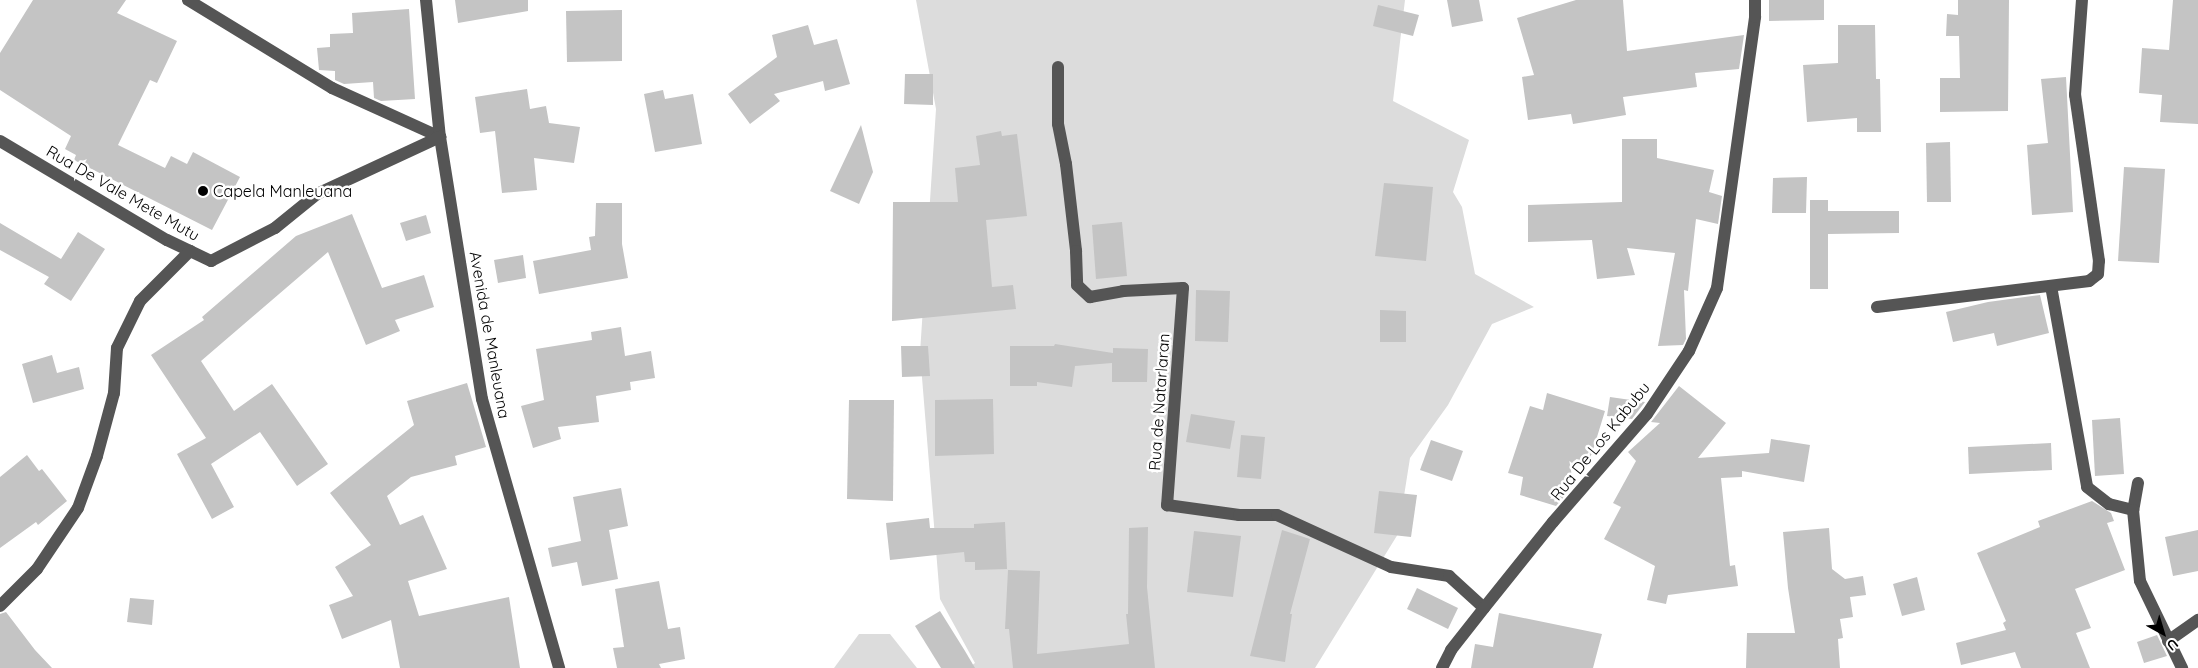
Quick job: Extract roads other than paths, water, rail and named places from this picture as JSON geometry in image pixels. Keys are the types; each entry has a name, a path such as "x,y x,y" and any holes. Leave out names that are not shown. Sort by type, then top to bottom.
{"street":[{"path":"188,0 332,88 440,137"},
{"name":"Avenida de Manleuana","path":"426,0 440,137 482,399 559,668"},
{"name":"Rua De Los Kabubu","path":"1442,668 1451,650 1553,522 1647,414 1689,350 1717,288 1754,27 1755,0"},
{"path":"1877,307 2089,281 2098,274 2099,261 2075,95 2082,0"},
{"name":"Rua de Natarlaran","path":"1058,67 1058,124 1067,173 1076,251 1077,285 1090,297 1123,291 1183,288 1167,505 1239,515 1277,515 1391,567 1448,576 1484,608"},
{"name":"Rua De Vale Mete Mutu","path":"0,141 167,240 211,261 275,228 317,194 440,137"},
{"path":"0,606 37,569 78,508 97,456 114,392 117,348 140,301 190,251"},
{"path":"2051,286 2088,487 2109,504 2133,510"},
{"path":"2138,484 2133,510 2140,580 2182,668"},
{"path":"2168,641 2198,620"}],"place":[{"name":"Capela Manleuana","path":"203,191"}]}
